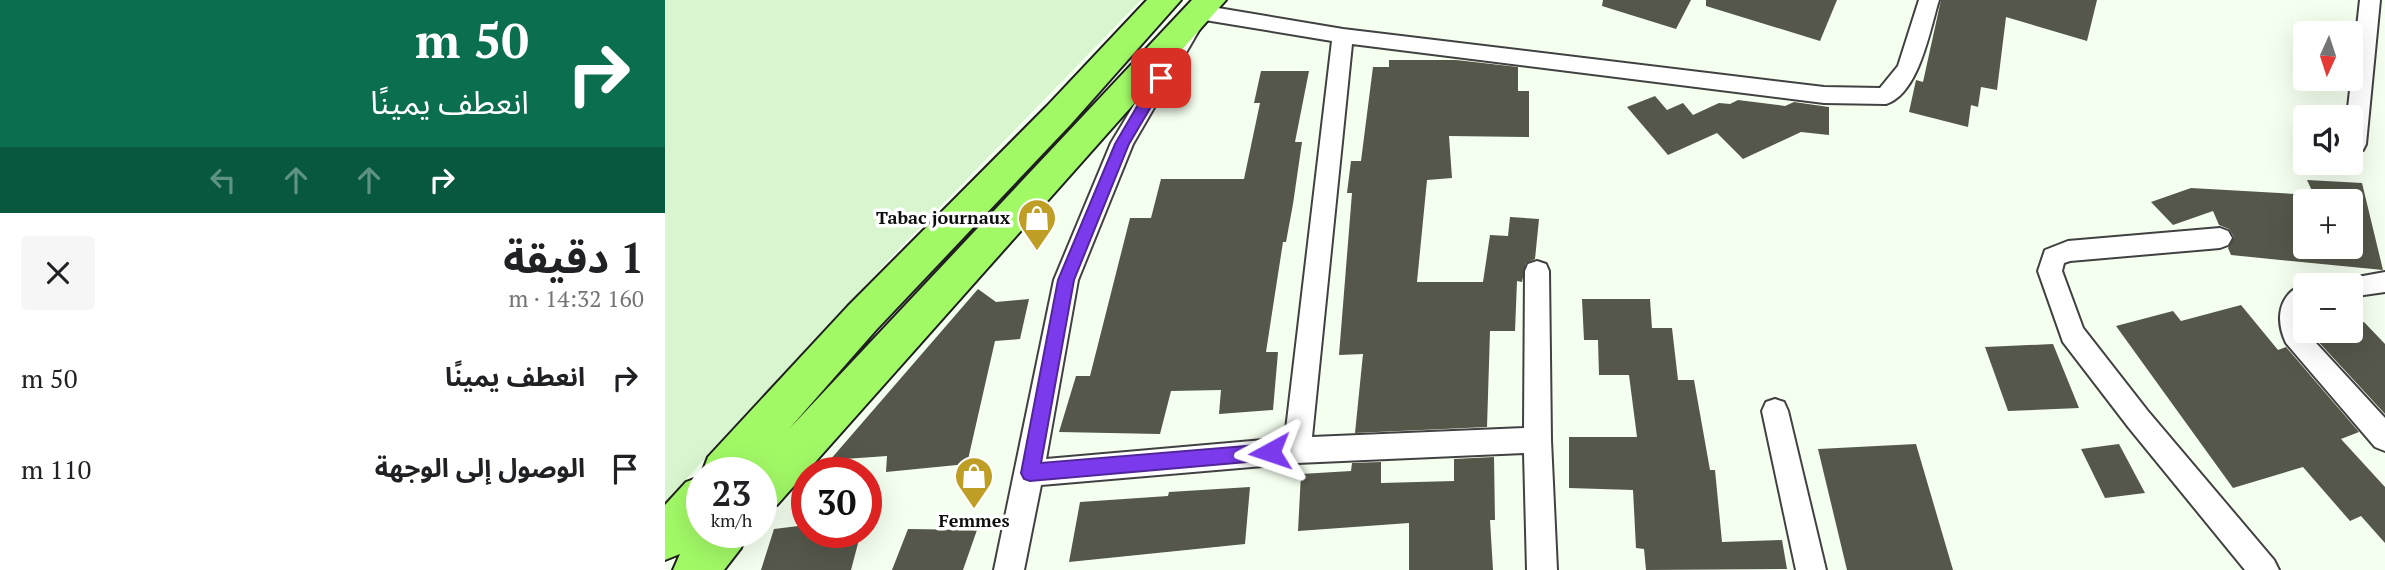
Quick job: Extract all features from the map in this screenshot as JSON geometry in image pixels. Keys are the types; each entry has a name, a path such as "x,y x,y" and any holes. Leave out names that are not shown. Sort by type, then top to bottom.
{"main road":[{"path":"737,457 862,318 1059,115 1165,0"},
{"path":"777,473 1205,6"},
{"path":"665,538 686,515"},
{"path":"696,570 713,548"}],"street":[{"path":"1009,570 1066,280 1122,144 1205,6 1343,36 1824,95 1886,96 1908,69 1929,0"},
{"path":"2359,105 2370,0"},
{"path":"1297,450 1343,36"},
{"path":"2220,238 2068,251 2053,257 2050,271 2072,334 2138,419 2264,570"},
{"path":"1537,271 1537,440 1542,570"},
{"path":"2363,285 2385,282"},
{"path":"2293,304 2290,318 2293,328"},
{"path":"2302,343 2385,438"},
{"path":"1775,411 1811,570"},
{"path":"1030,473 1297,450 1537,440"}],"green space":[{"path":"665,0 1141,0 895,253 707,457 686,457 686,479 665,502"}],"building":[{"path":"1603,0 1691,0 1676,29 1602,6"},
{"path":"1706,0 1837,0 1820,41 1706,6"},
{"path":"1941,0 2097,0 2087,41 2006,17 1997,90 1981,87 1978,107 1971,105 1968,127 1909,112 1916,80 1923,82"},
{"path":"1389,60 1456,60 1518,67 1518,91 1529,91 1529,137 1449,136 1452,178 1427,180 1417,282 1483,282 1490,235 1508,236 1510,217 1539,219 1535,259 1526,263 1522,282 1517,281 1515,331 1490,331 1487,427 1355,433 1363,354 1339,355 1352,193 1347,193 1351,161 1361,161 1373,67 1389,67"},
{"path":"1261,71 1309,71 1295,142 1302,142 1293,204 1286,242 1283,242 1266,352 1278,352 1273,410 1219,414 1221,390 1171,391 1160,434 1059,432 1076,376 1090,376 1130,218 1151,218 1161,179 1244,179 1260,103 1254,103"},
{"path":"1655,96 1667,110 1683,103 1693,115 1719,103 1730,104 1738,100 1785,106 1794,102 1829,107 1829,135 1801,132 1743,159 1717,133 1668,155 1627,107"},
{"path":"2307,180 2362,183 2383,270 2231,255 2228,248 2234,237 2229,229 2219,225 2213,211 2173,225 2151,202 2191,188 2293,194 2293,259 2363,259 2363,189 2311,189"},
{"path":"978,289 996,302 1029,299 1020,339 995,341 967,464 886,472 887,456 833,457"},
{"path":"1582,299 1650,299 1652,328 1672,328 1678,380 1694,380 1710,470 1715,470 1722,542 1782,540 1787,569 1646,570 1644,549 1636,548 1633,490 1569,488 1569,437 1637,437 1629,375 1599,375 1598,340 1584,340"},
{"path":"2241,305 2278,350 2286,347 2359,432 2341,439 2385,487 2385,543 2361,516 2350,521 2303,467 2233,488 2116,326 2173,311 2181,321"},
{"path":"2363,322 2385,344 2385,414 2320,343 2363,343"},
{"path":"2053,344 2079,408 2008,411 1985,347"},
{"path":"1916,444 1953,570 1847,570 1818,449"},
{"path":"2119,444 2145,493 2105,498 2081,449"},
{"path":"1494,457 1495,520 1490,520 1493,570 1409,570 1409,523 1298,531 1301,474 1351,471 1352,463 1381,462 1381,483 1454,481 1454,459"},
{"path":"1250,487 1245,544 1069,562 1080,502 1168,496 1169,492"},
{"path":"791,527 791,548 857,548 851,570 761,570 768,548 777,548 777,529"},
{"path":"908,529 977,530 963,570 892,570"}],"place":[{"name":"Tabac journaux","path":"1037,252"},
{"name":"Femmes","path":"974,510"}],"route":[{"path":"1161,78 1122,144 1084,230 1066,280 1030,473 1270,452"}]}
